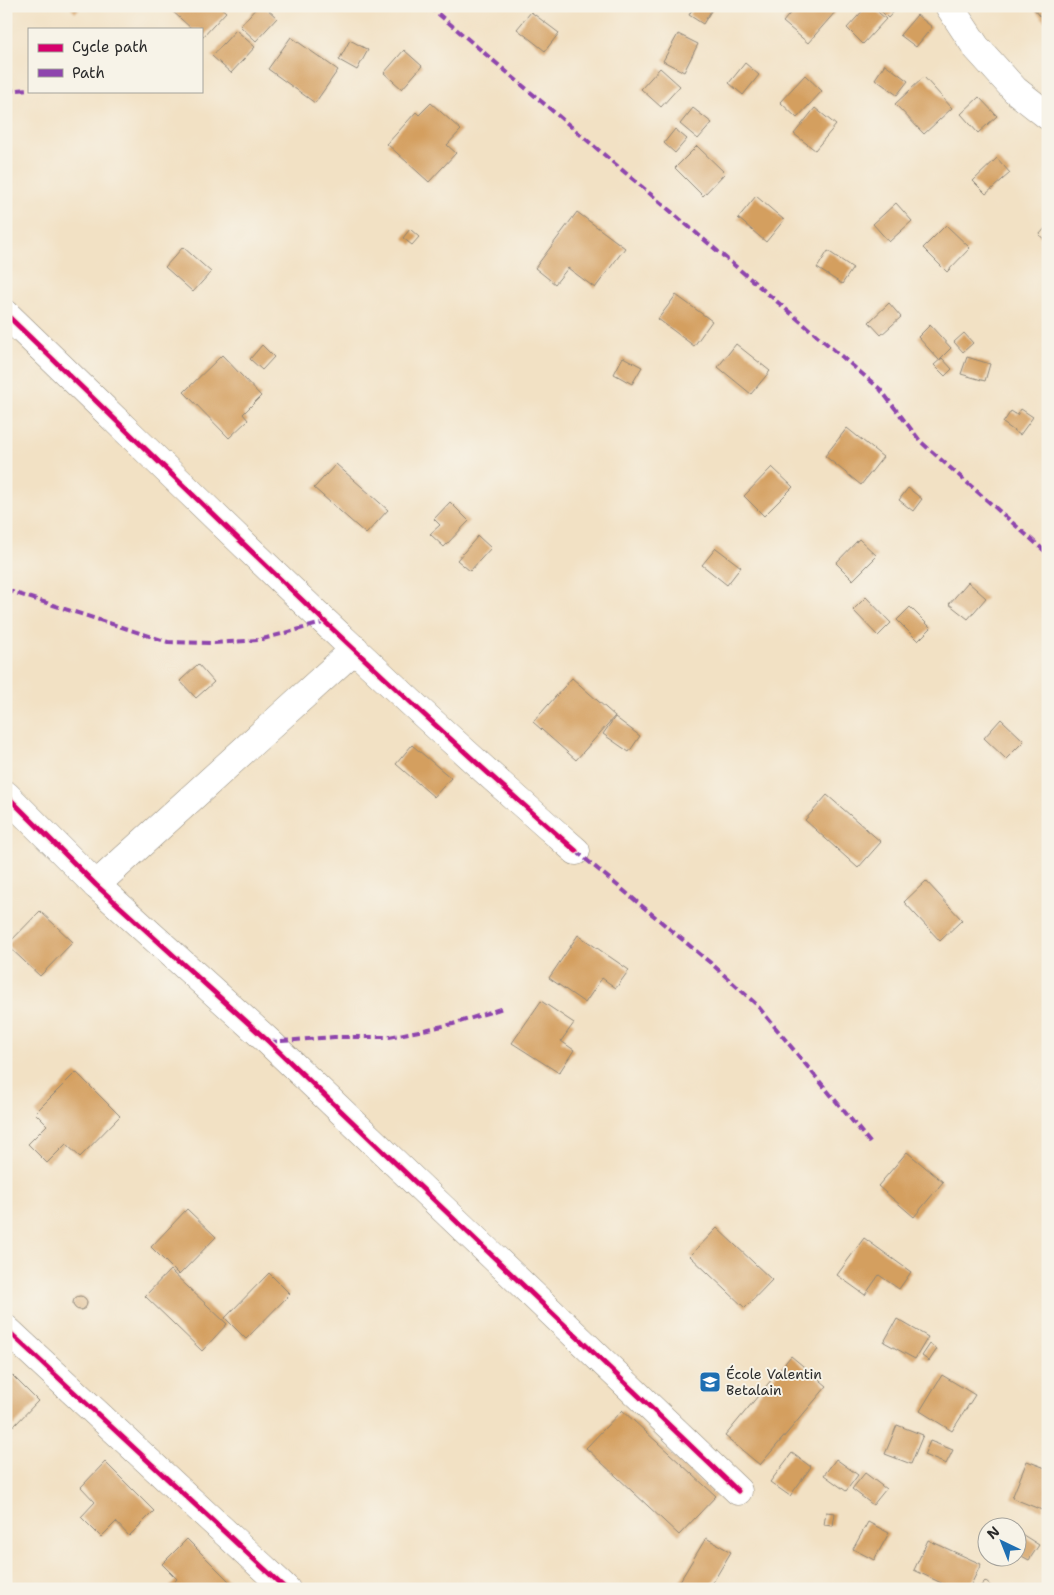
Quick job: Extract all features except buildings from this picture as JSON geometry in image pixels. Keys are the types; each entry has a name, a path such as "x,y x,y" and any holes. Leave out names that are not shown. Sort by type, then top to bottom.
{"street":[{"path":"949,6 976,47 1015,90 1048,116"},
{"path":"6,314 355,649 496,781 576,851"},
{"path":"96,885 355,649"},
{"path":"6,795 96,885 269,1042 738,1491"},
{"path":"6,1329 286,1589"}],"marked path":[{"path":"429,6 880,389 921,442 1048,554"},
{"path":"6,91 28,89"},
{"path":"6,590 168,642 214,643 259,640 326,622"},
{"path":"576,851 713,965 756,1004 872,1145"},
{"path":"269,1042 334,1037 389,1037 453,1024 503,1008"}],"cycle path":[{"path":"6,314 359,654 576,851"},
{"path":"6,795 96,885 269,1042 738,1491"},
{"path":"6,1329 286,1589"}],"place":[{"name":"École Valentin Betalain","path":"710,1382"}]}
